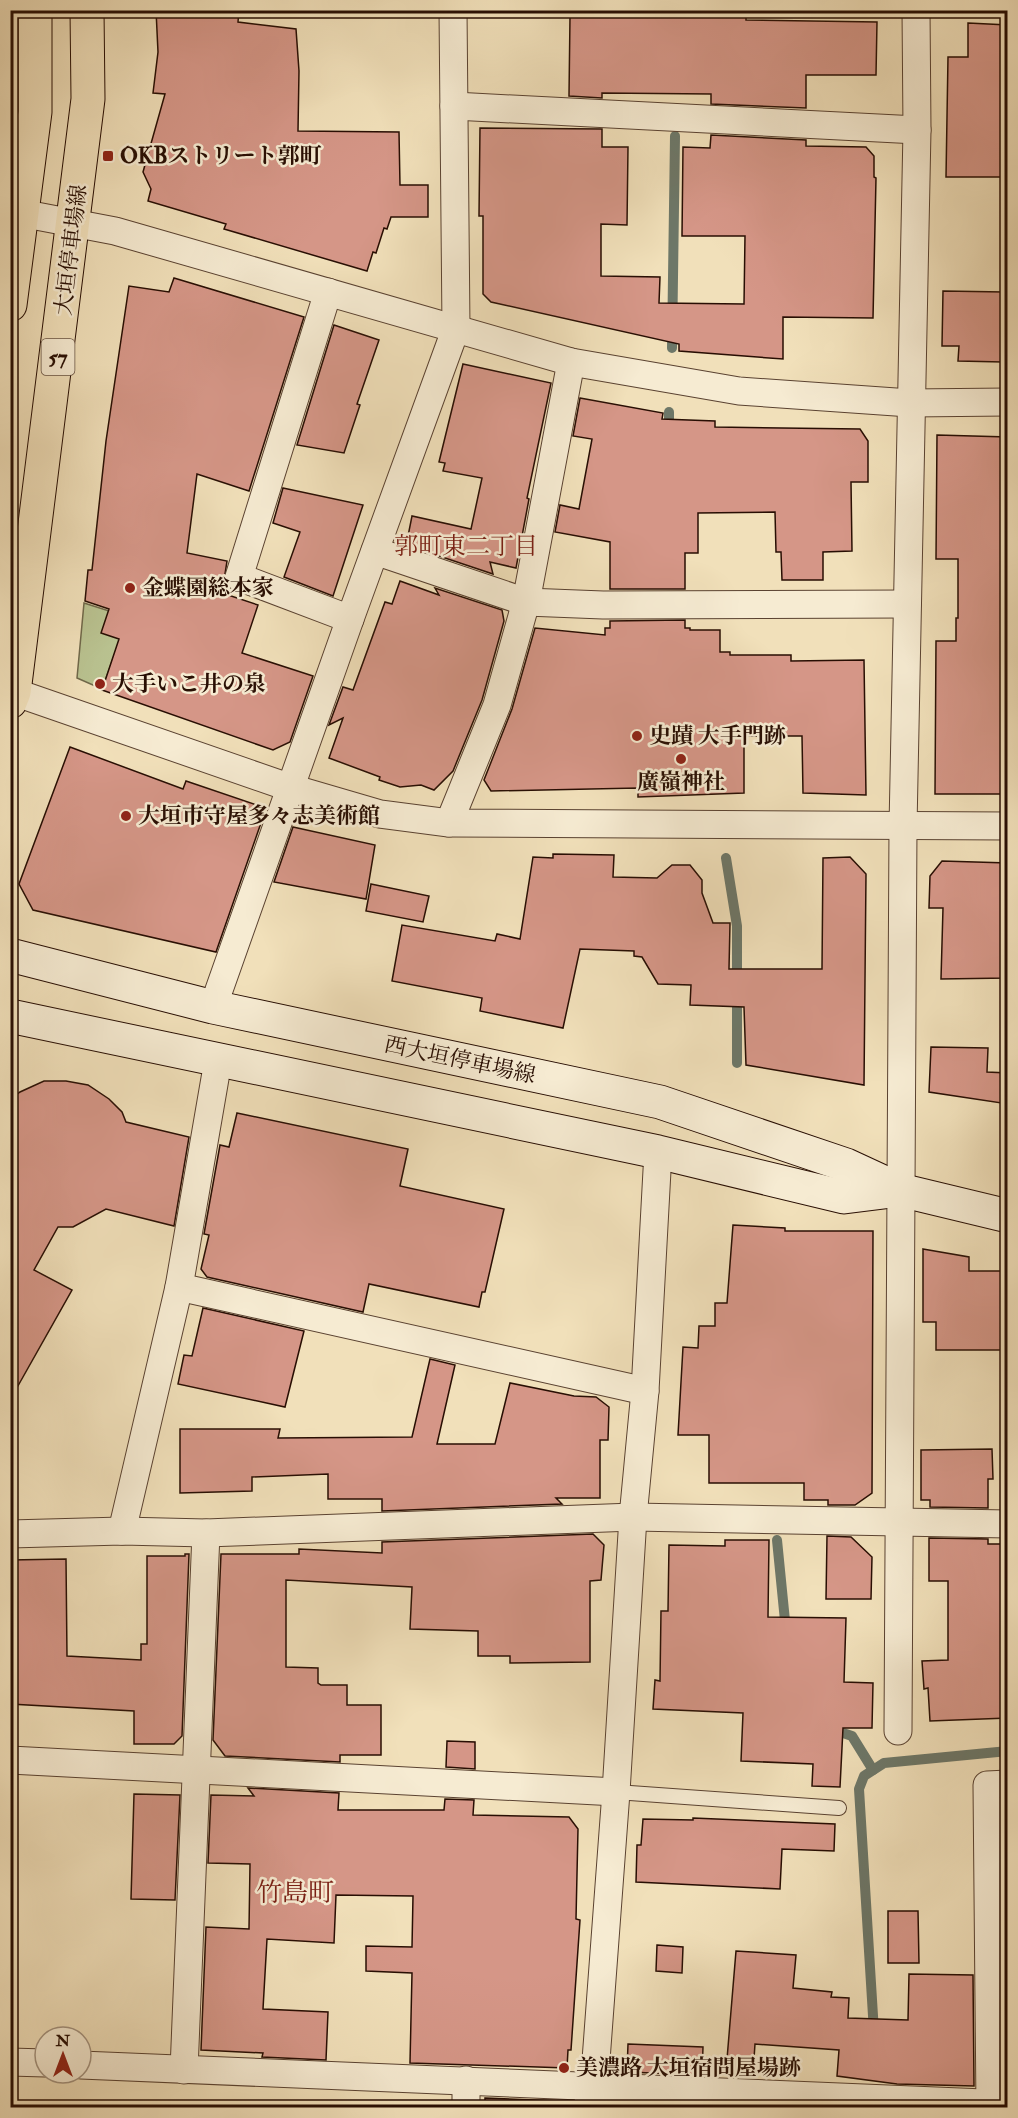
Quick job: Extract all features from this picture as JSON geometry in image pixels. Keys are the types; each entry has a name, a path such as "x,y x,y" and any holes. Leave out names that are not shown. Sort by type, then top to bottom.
{"main road":[{"path":"10,305 16,211 35,112 35,10"},
{"name":"大垣停車場線","path":"12,697 75,222 88,99 87,10"},
{"name":"西大垣停車場線","path":"10,955 213,1007 660,1102 846,1165 900,1190 1008,1216"},
{"name":"西大垣停車場線","path":"10,1016 658,1152 844,1197 900,1190"}],"street":[{"path":"213,1007 456,328 453,10"},
{"path":"898,1731 903,827 917,130 916,10"},
{"path":"454,106 917,130"},
{"path":"16,211 75,222 571,362 739,391 910,403 1008,402"},
{"path":"328,292 239,577 350,619"},
{"path":"449,823 497,705 526,602 571,362"},
{"path":"375,551 526,602 603,606 907,604"},
{"path":"12,697 291,788 380,814 449,823 1008,826"},
{"path":"122,1531 179,1287 218,1061"},
{"path":"590,2097 616,1792 633,1517 645,1391 658,1152"},
{"path":"179,1287 645,1391"},
{"path":"10,1534 122,1531 206,1533 633,1517 899,1520 1008,1524"},
{"path":"184,2070 206,1533"},
{"path":"10,1760 616,1792"},
{"path":"93,2066 466,2080 590,2097 996,2105 987,1785 1008,1784"},
{"path":"10,2062 33,2063"},
{"path":"466,2080 466,2108"}],"lane":[{"path":"616,1792 839,1808"}],"green space":[{"path":"84,603 128,617 102,689 77,678"}],"building":[{"path":"156,10 239,10 238,22 296,29 299,71 298,131 399,132 400,185 428,185 428,217 391,217 387,229 384,228 376,253 373,252 367,271 224,229 226,224 148,201 151,189 143,172 165,94 153,93 158,52"},
{"path":"590,10 707,10 707,15 746,15 746,20 877,22 876,75 806,75 806,108 711,104 711,94 602,93 602,98 569,96 570,17 590,17"},
{"path":"968,23 1008,25 1008,177 946,177 948,57 968,57"},
{"path":"480,128 602,129 602,147 628,147 627,225 601,224 601,276 660,277 659,303 744,304 745,236 682,236 683,147 710,148 711,135 806,140 806,146 866,147 874,156 874,177 876,178 873,318 783,317 783,359 679,351 679,344 491,302 483,294 483,216 479,216"},
{"path":"174,278 304,317 249,491 197,474 187,553 227,561 222,593 258,605 242,653 313,676 290,742 273,750 102,690 119,639 101,633 109,609 85,601 88,570 92,570 106,441 129,286 169,292"},
{"path":"943,291 1004,292 1003,362 958,361 959,346 942,346"},
{"path":"334,325 379,340 357,404 360,405 344,453 297,445"},
{"path":"463,364 551,383 527,498 529,499 516,568 490,562 493,574 415,548 408,536 412,516 471,529 482,478 443,471 445,463 439,462"},
{"path":"580,398 663,413 662,419 715,421 715,427 860,429 868,441 868,482 851,482 852,551 823,552 823,580 782,580 781,552 776,552 775,512 698,513 698,553 685,553 685,589 610,589 610,542 555,532 560,505 579,509 592,439 573,436"},
{"path":"937,435 1008,437 1008,794 935,794 936,641 956,641 956,618 958,618 958,559 936,559"},
{"path":"283,488 363,505 333,596 284,577 300,532 273,523"},
{"path":"400,581 439,595 435,588 502,610 504,621 482,700 453,771 434,790 421,785 400,787 329,758 343,718 329,725 343,687 353,690 385,602 392,604"},
{"path":"685,620 685,628 690,628 690,630 720,630 720,652 730,652 730,655 791,655 791,661 864,660 866,795 803,793 802,736 744,736 744,793 638,797 638,788 491,791 484,780 512,709 535,628 605,635 605,628 610,628 610,621"},
{"path":"70,747 183,789 186,781 254,804 262,820 216,952 33,910 19,884"},
{"path":"293,827 375,845 366,899 274,882"},
{"path":"553,854 614,855 613,877 657,878 672,865 690,865 702,880 702,893 713,923 730,923 729,969 822,969 823,858 850,857 866,874 864,1085 746,1065 744,1007 690,1005 691,985 658,984 642,957 634,956 634,951 580,949 563,1028 480,1011 482,998 392,981 402,925 495,941 497,934 520,939 533,857 553,858"},
{"path":"942,861 1008,863 1008,978 941,979 943,908 929,908 930,876"},
{"path":"371,884 429,896 423,922 366,911"},
{"path":"931,1047 988,1048 987,1072 1008,1073 1008,1104 929,1092"},
{"path":"44,1081 66,1081 88,1085 109,1099 122,1112 126,1122 189,1137 174,1226 106,1209 73,1227 58,1227 34,1270 72,1290 10,1400 10,1100 20,1092"},
{"path":"237,1113 408,1149 400,1186 504,1209 485,1292 482,1292 479,1307 369,1284 363,1312 207,1277 201,1269 209,1235 204,1234 220,1145 229,1147"},
{"path":"733,1225 785,1228 785,1231 873,1231 872,1493 855,1505 828,1505 828,1500 804,1500 804,1483 709,1483 709,1435 678,1435 683,1347 698,1348 699,1326 715,1326 715,1303 727,1303"},
{"path":"923,1249 969,1257 969,1271 1008,1271 1008,1350 936,1350 936,1322 923,1322"},
{"path":"203,1308 304,1331 285,1407 178,1384 184,1355 192,1356"},
{"path":"430,1359 455,1365 437,1444 495,1444 510,1383 574,1396 596,1397 609,1407 608,1440 600,1440 600,1498 556,1498 562,1504 382,1511 382,1499 328,1499 328,1474 252,1477 252,1491 180,1493 180,1429 280,1429 278,1438 412,1437"},
{"path":"992,1449 993,1479 988,1479 988,1508 930,1507 930,1500 921,1500 921,1450"},
{"path":"593,1534 604,1545 601,1580 590,1581 590,1662 510,1663 510,1656 478,1656 478,1631 410,1629 412,1587 286,1580 286,1667 318,1668 318,1683 321,1685 347,1685 347,1705 381,1705 381,1755 340,1755 340,1762 225,1756 213,1740 221,1554 299,1554 299,1549 382,1553 382,1542"},
{"path":"827,1536 851,1537 872,1557 871,1599 826,1599"},
{"path":"929,1538 988,1539 988,1544 1006,1544 1008,1718 930,1721 928,1688 924,1689 922,1661 948,1660 948,1581 929,1581"},
{"path":"725,1540 769,1540 768,1617 846,1618 844,1682 873,1683 872,1728 843,1728 840,1787 812,1786 813,1764 741,1761 743,1713 653,1709 655,1680 660,1681 661,1611 668,1611 669,1545 725,1546"},
{"path":"189,1554 182,1736 174,1744 134,1744 134,1711 10,1704 10,1560 66,1559 67,1656 141,1660 141,1644 147,1644 147,1556 185,1556"},
{"path":"447,1741 475,1742 475,1769 446,1767"},
{"path":"248,1788 339,1793 338,1810 444,1810 445,1799 474,1800 473,1815 569,1817 578,1829 576,1919 580,1920 571,2050 568,2050 567,2068 410,2063 412,1973 366,1971 366,1946 412,1947 413,1896 336,1895 334,1943 267,1939 263,2009 328,2012 326,2060 262,2057 263,2053 201,2050 206,1927 249,1929 250,1864 208,1863 211,1795 254,1796"},
{"path":"134,1794 180,1795 175,1900 131,1899"},
{"path":"693,1818 835,1824 834,1851 782,1849 780,1889 636,1882 637,1845 641,1845 643,1819 693,1820"},
{"path":"888,1911 918,1911 919,1963 888,1963"},
{"path":"657,1945 683,1947 682,1973 656,1971"},
{"path":"736,1951 796,1955 793,1988 832,1992 831,1997 849,1998 848,2018 908,2020 909,1974 973,1975 974,2086 897,2084 837,2076 839,2050 755,2044 753,2073 726,2071"},
{"path":"1005,2039 1008,2039 1008,2086 1006,2086"},
{"path":"628,2044 703,2047 702,2075 627,2072"},
{"path":"485,2098 562,2101 562,2108 485,2108"}],"waterway":[{"path":"672,348 675,136"},
{"path":"669,412 669,432"},
{"path":"726,858 737,926 737,1063"},
{"path":"777,1540 786,1631"},
{"path":"831,1729 852,1736 873,1770"},
{"path":"874,2032 859,1789 864,1776 884,1763 1008,1751"}],"place":[{"name":"OKBストリート郭町","path":"108,156"},
{"name":"金蝶園総本家","path":"130,588"},
{"name":"大手いこ井の泉","path":"100,684"},
{"name":"史蹟 大手門跡","path":"637,736"},
{"name":"廣嶺神社","path":"681,759"},
{"name":"大垣市守屋多々志美術館","path":"126,816"},
{"name":"美濃路 大垣宿問屋場跡","path":"564,2068"}],"district":[{"name":"郭町東二丁目","path":"466,546"},
{"name":"竹島町","path":"295,1893"}]}
